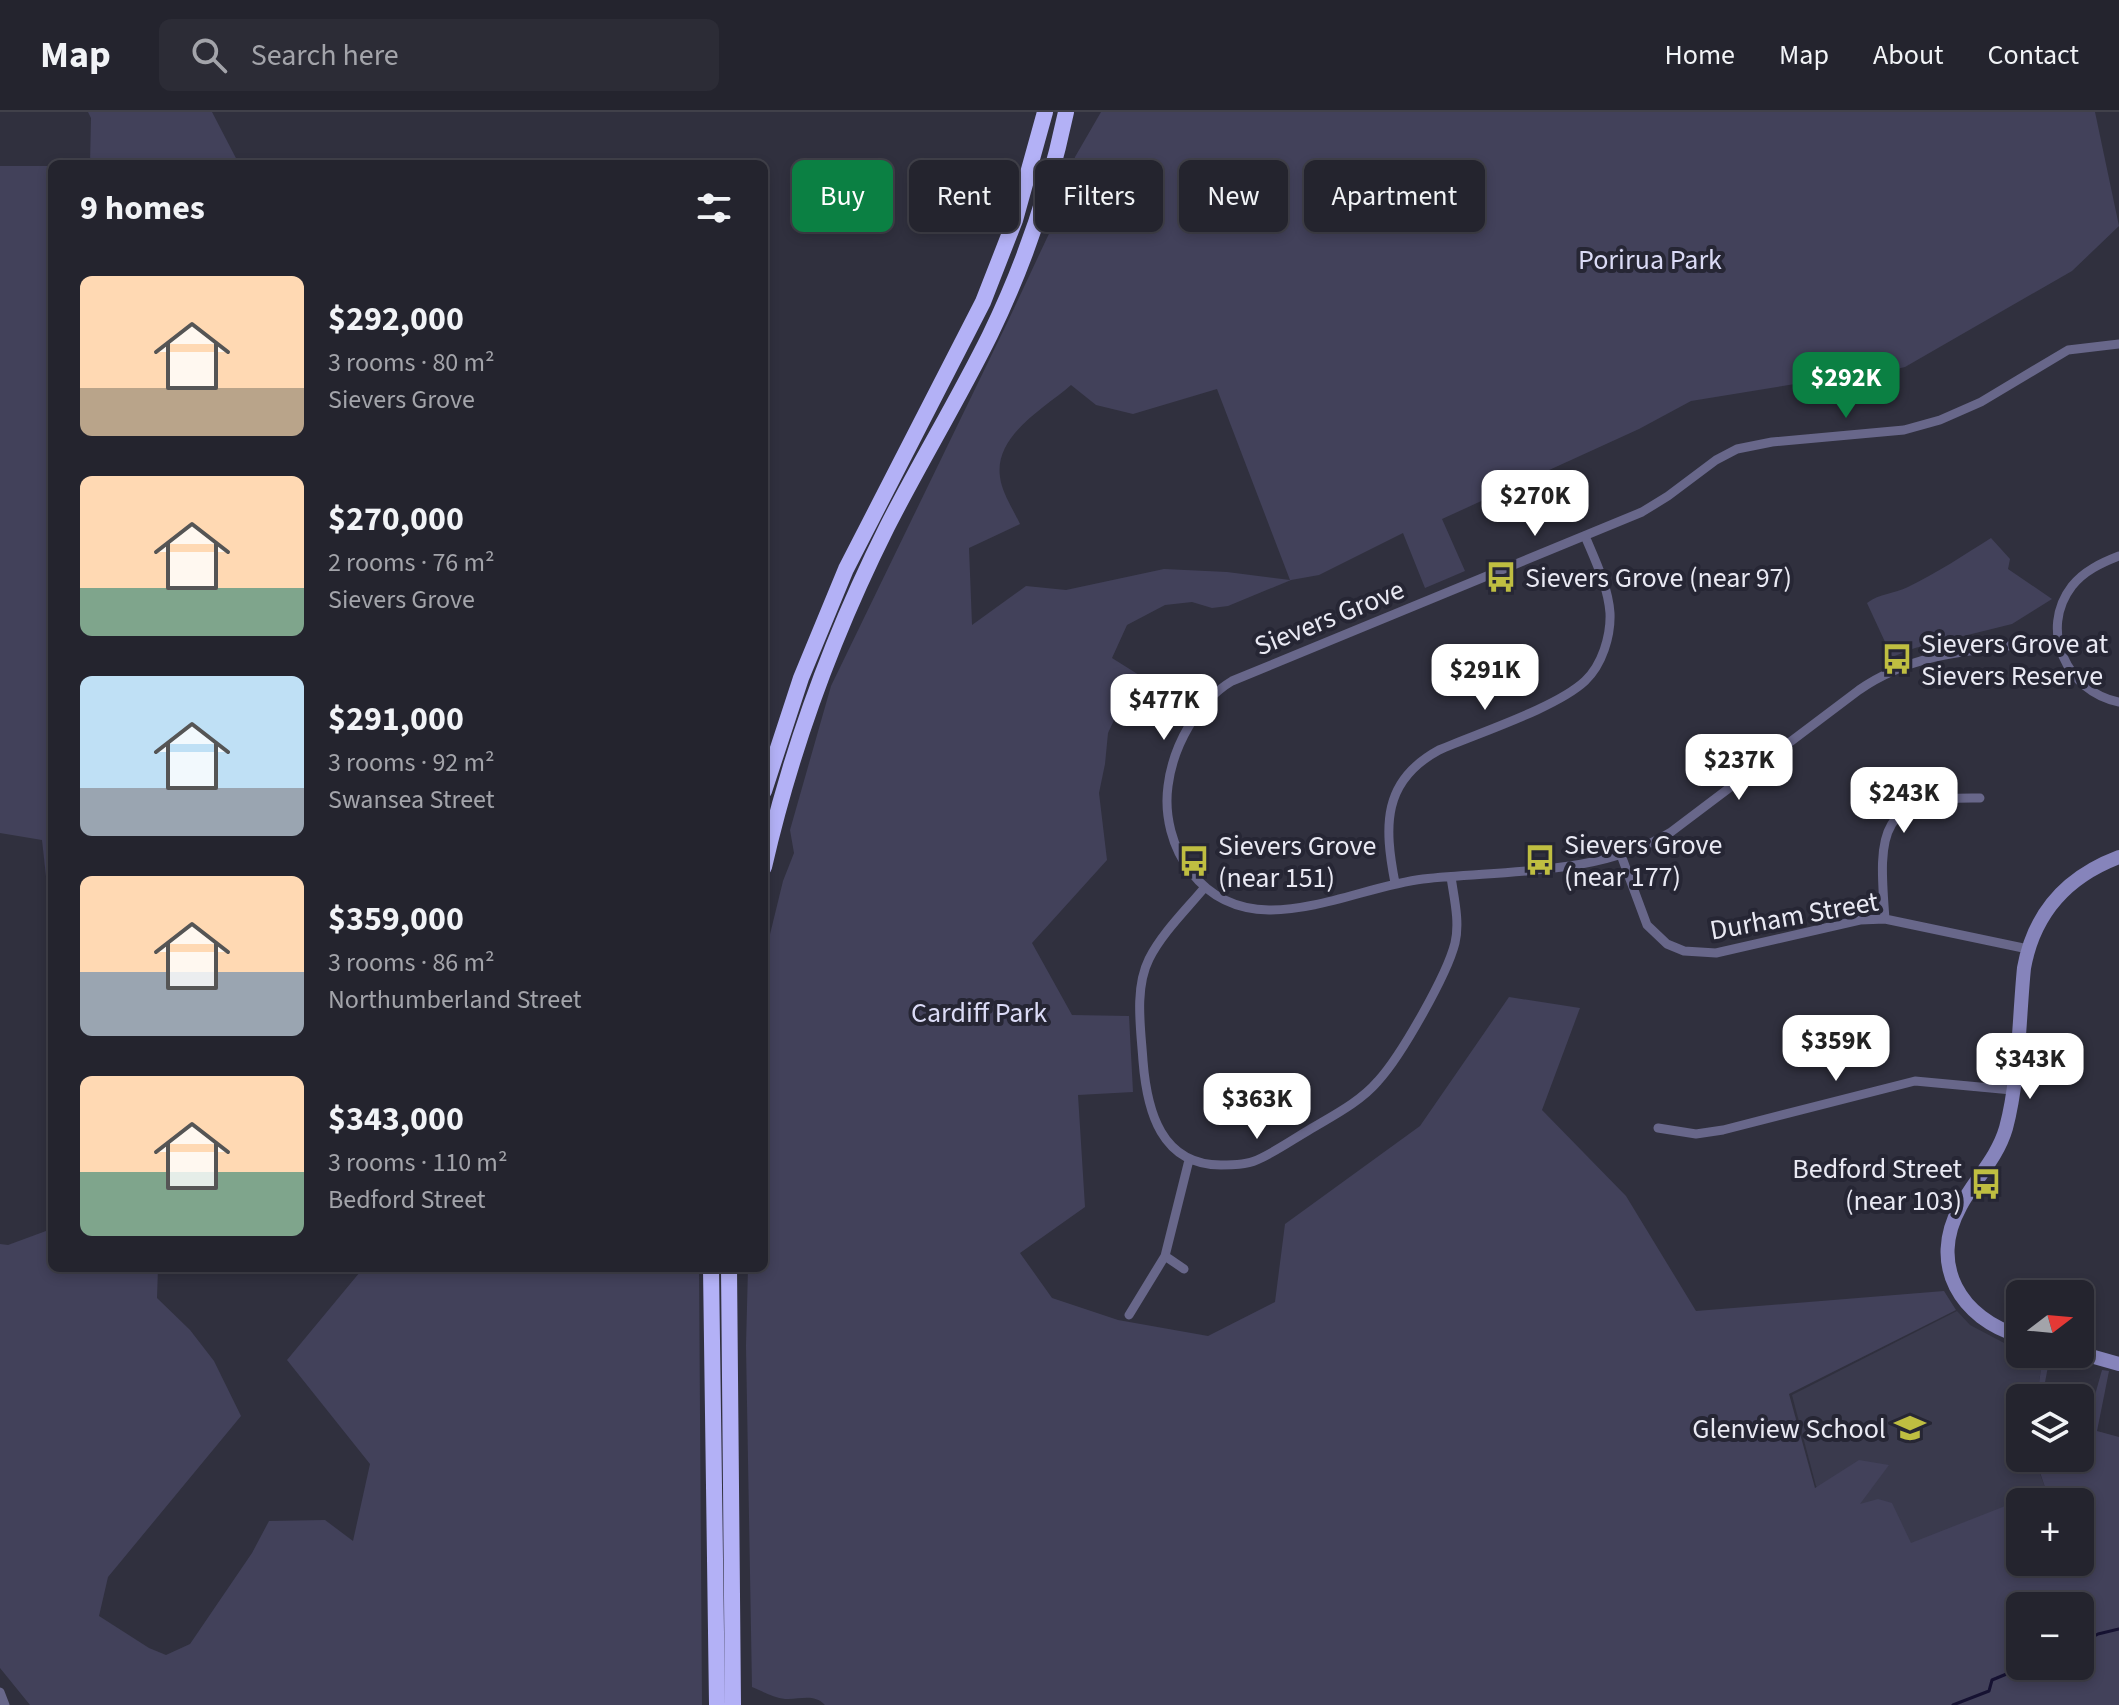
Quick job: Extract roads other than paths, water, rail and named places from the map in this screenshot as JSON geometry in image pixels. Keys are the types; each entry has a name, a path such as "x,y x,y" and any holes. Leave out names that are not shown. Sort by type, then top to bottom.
{"highway":[{"path":"768,779 801,678 846,569 983,302 1015,220 1045,112"},
{"path":"768,853 798,744 836,638 888,526 992,331 1040,209 1066,112"},
{"path":"711,1272 717,1705"},
{"path":"729,1272 733,1705"}],"street":[{"name":"Sievers Grove","path":"2058,640 1933,656 1888,672 1859,690 1671,832 1644,847 1592,862 1395,883 1328,902 1281,911 1262,911 1245,907 1205,887 1180,854 1172,836 1167,801 1175,756 1198,711 1232,681 1655,505 1708,465 1737,449 1772,442 1904,430 1940,420 1981,402 2068,350 2119,344"},
{"path":"1395,883 1388,835 1389,818 1396,791 1411,770 1439,750 1566,694 1586,680 1600,662 1610,612 1603,582 1585,536"},
{"path":"2119,556 2088,571 2072,586 2060,614 2058,640 2064,660 2081,684 2104,698 2119,702"},
{"path":"1885,919 1883,863 1888,829 1895,816 1917,804 1980,798"},
{"name":"Durham Street","path":"1621,855 1647,925 1667,944 1684,951 1716,953 1860,920 1885,919 2028,949"},
{"path":"2006,1332 1968,1309 1954,1281 1948,1240 1959,1208 1988,1167 2008,1120 2028,949 2040,917 2074,881 2119,857"},
{"path":"1205,887 1155,950 1148,962 1141,991 1143,1061 1152,1115 1172,1146 1189,1160 1209,1165 1255,1161 1364,1096 1380,1079 1417,1021 1451,956 1457,924 1451,877"},
{"path":"1658,1128 1696,1134 1723,1130 1915,1081 2012,1090"},
{"path":"1129,1315 1165,1256 1189,1160"},
{"path":"1165,1256 1184,1269"},
{"path":"2094,1357 2119,1364"},
{"path":"0,1692 5,1705"}],"waterway":[{"path":"2094,1636 2119,1629"},
{"path":"1953,1705 1989,1691 1992,1680 2006,1674"}],"place":[{"name":"Sievers Grove (near 97)","path":"1501,577"},
{"name":"Sievers Grove at Sievers Reserve","path":"1897,659"},
{"name":"Sievers Grove (near 177)","path":"1540,860"},
{"name":"Sievers Grove (near 151)","path":"1194,861"},
{"name":"Bedford Street (near 103)","path":"1986,1184"},
{"name":"Glenview School","path":"1910,1428"}],"park label":[{"name":"Porirua Park","path":"1650,259"},
{"name":"Cardiff Park","path":"979,1012"}]}
